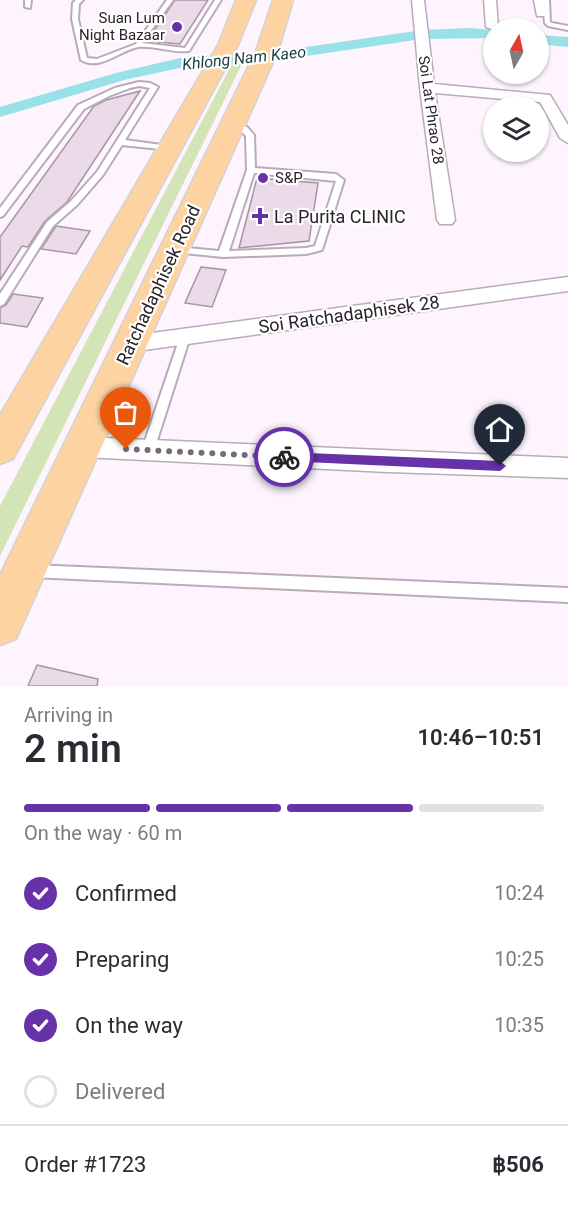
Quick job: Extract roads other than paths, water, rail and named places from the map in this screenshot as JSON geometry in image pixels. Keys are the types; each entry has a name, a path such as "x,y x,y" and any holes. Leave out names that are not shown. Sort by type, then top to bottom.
{"main road":[{"path":"0,448 222,55 246,0"},
{"path":"222,55 265,0"},
{"name":"Ratchadaphisek Road","path":"0,623 266,53 283,0"},
{"name":"Ratchadaphisek Road","path":"266,53 299,0"}],"street":[{"name":"Soi Lat Phrao 28","path":"418,0 427,88 446,220"},
{"path":"490,0 491,18"},
{"path":"427,88 544,98 568,138"},
{"name":"Soi Ratchadaphisek 28","path":"130,344 568,284"},
{"path":"82,447 568,468"}],"lane":[{"path":"80,0 76,3 75,19 84,60 98,61 138,45 188,50 218,0"},
{"path":"138,45 170,0"},
{"path":"546,0 547,22 550,25 568,28"},
{"path":"0,214 81,107 116,90 150,83 154,87 88,189 50,224 0,302"},
{"path":"223,254 251,170 250,135 244,129 233,125"},
{"path":"120,142 170,148"},
{"path":"175,250 223,254 306,251 322,245 339,178 251,170"},
{"path":"148,450 185,337"},
{"path":"24,571 568,595"}],"waterway":[{"name":"Khlong Nam Kaeo","path":"0,112 122,76 180,63 286,54 422,35 483,34"},
{"name":"Khlong Nam Kaeo","path":"549,40 568,42"}],"place":[{"name":"Suan Lum Night Bazaar","path":"177,27"},
{"name":"S&P","path":"263,178"},
{"name":"La Purita CLINIC","path":"260,216"}]}
